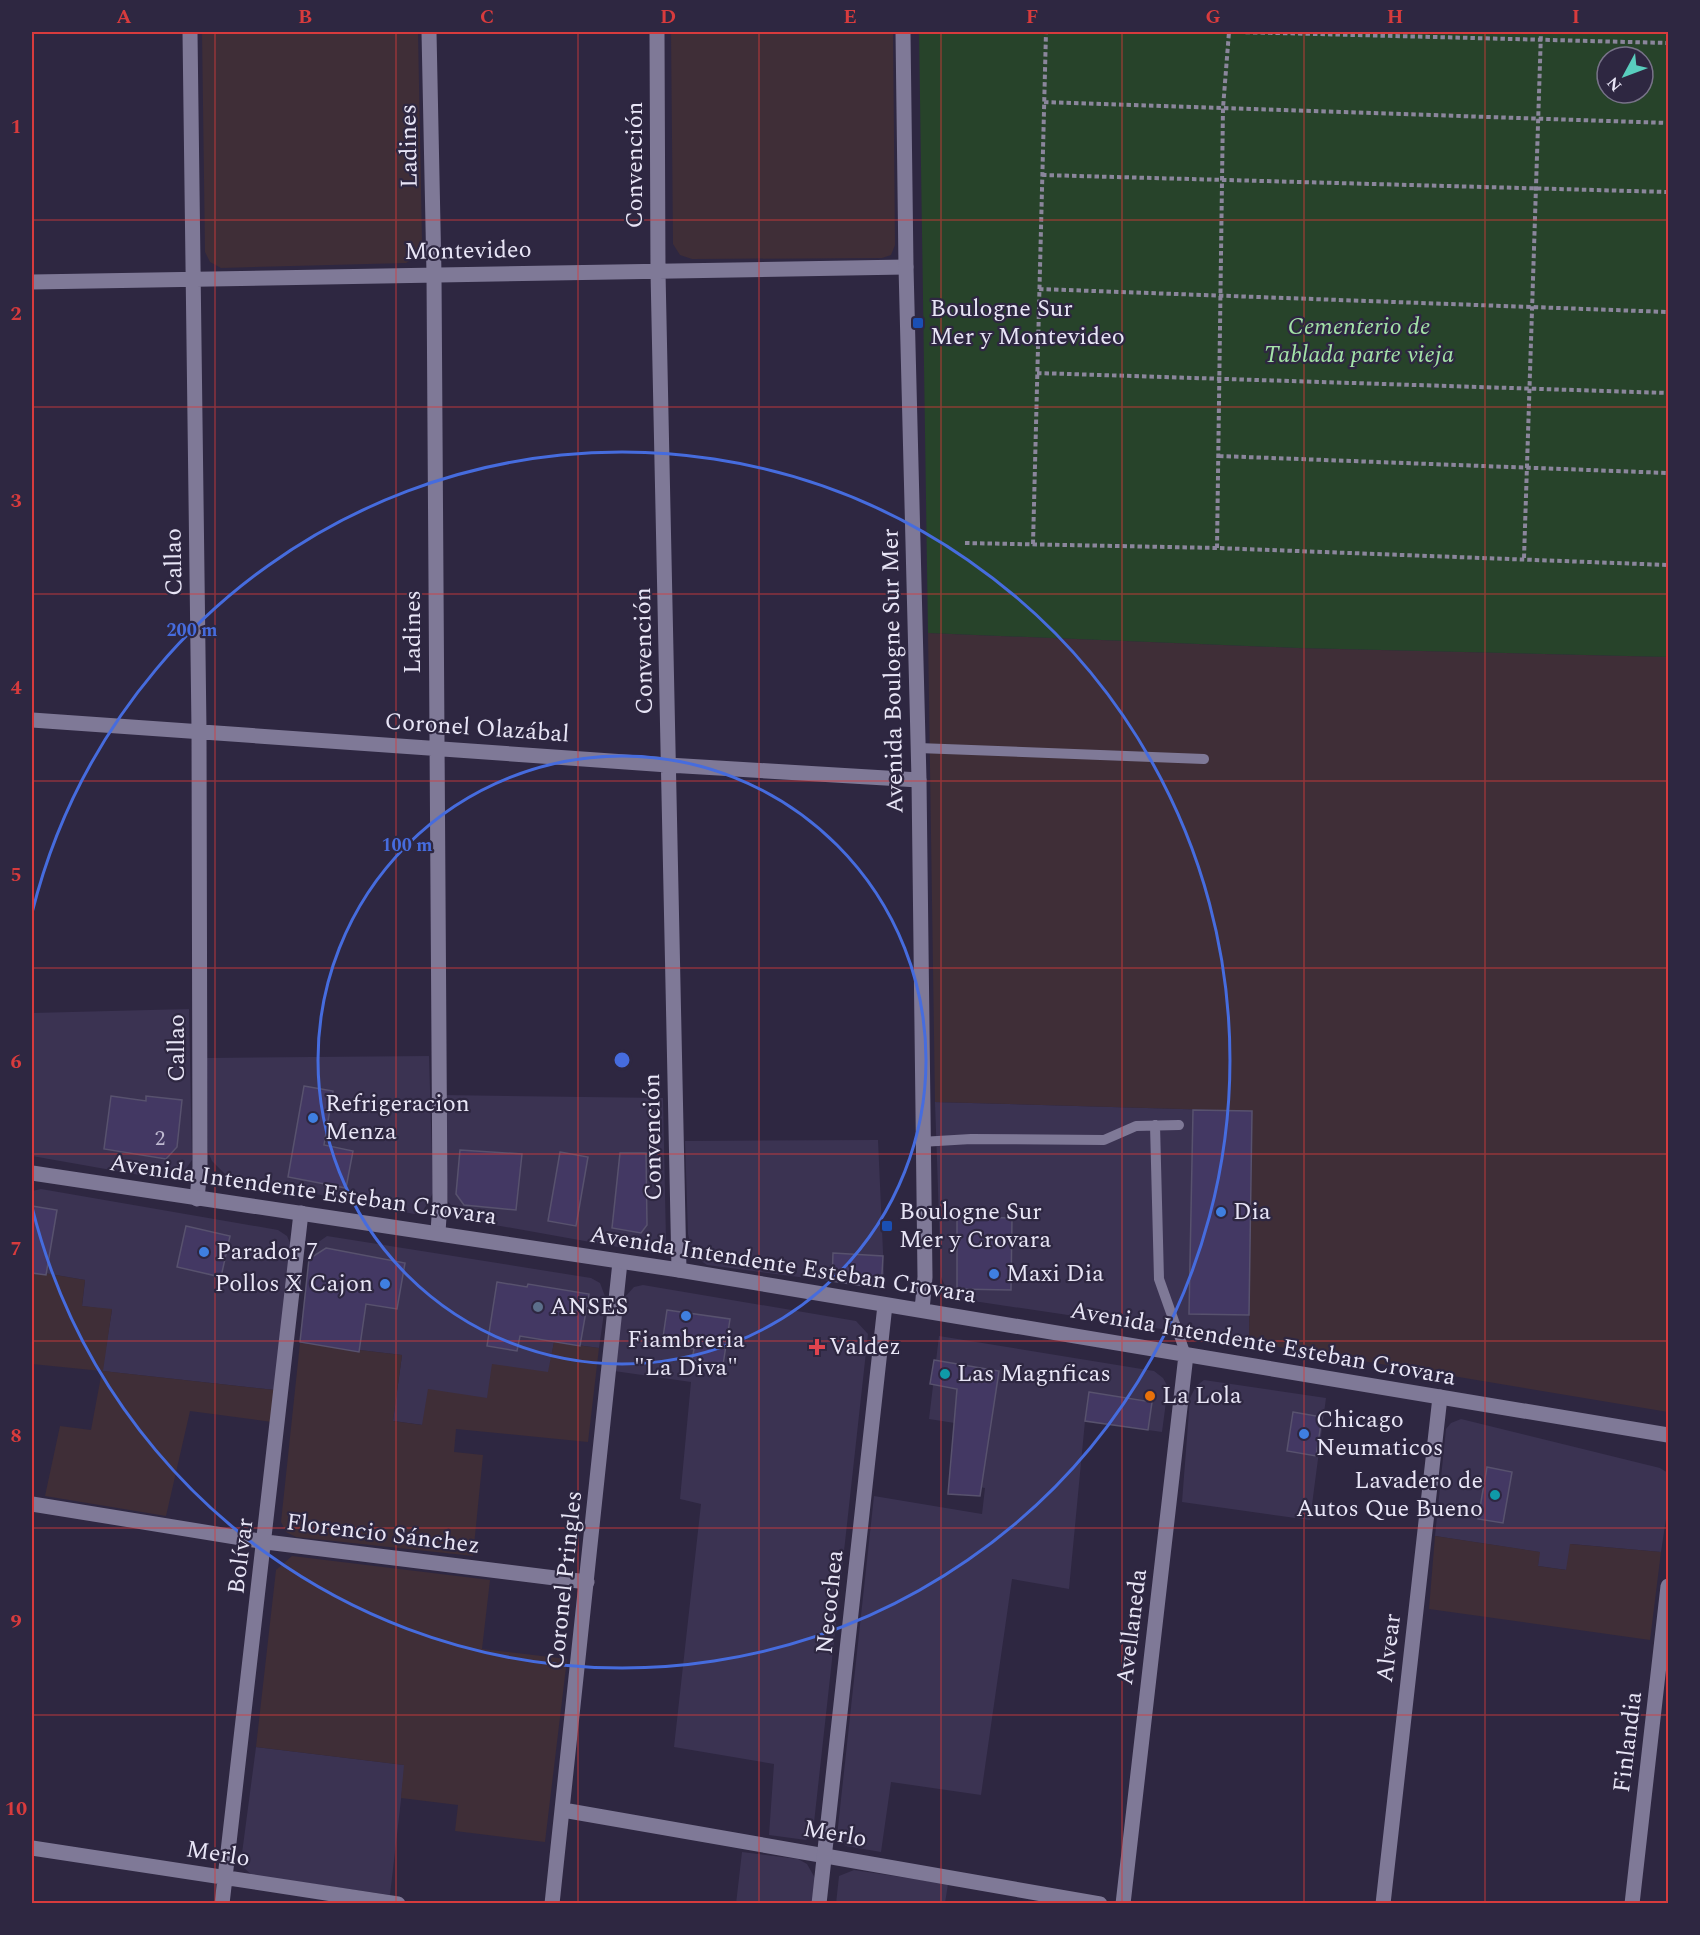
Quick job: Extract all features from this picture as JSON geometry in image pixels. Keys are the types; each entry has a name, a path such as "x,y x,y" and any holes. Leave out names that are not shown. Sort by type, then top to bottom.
{"street":[{"name":"Callao","path":"190,32 199,730 200,1167 197,1199"},
{"name":"Ladines","path":"429,32 434,273 440,1190 438,1232"},
{"name":"Convención","path":"657,32 658,272 679,1270"},
{"name":"Avenida Boulogne Sur Mer","path":"903,32 906,267 919,780 921,1142 925,1277 922,1310"},
{"name":"Montevideo","path":"32,282 434,273 658,272 906,267"},
{"name":"Coronel Olazábal","path":"32,720 199,730 668,765 919,780"},
{"name":"Avenida Intendente Esteban Crovara","path":"32,1173 197,1199 438,1232 679,1270 1668,1435"},
{"name":"Bolívar","path":"222,1904 266,1542 301,1213"},
{"name":"Coronel Pringles","path":"552,1904 620,1262"},
{"name":"Necochea","path":"819,1904 885,1305"},
{"name":"Avellaneda","path":"1123,1904 1186,1355"},
{"name":"Alvear","path":"1383,1904 1440,1397"},
{"name":"Florencio Sánchez","path":"32,1504 266,1542 587,1582"},
{"name":"Finlandia","path":"1632,1904 1668,1586"},
{"name":"Merlo","path":"563,1809 1100,1904"},
{"name":"Merlo","path":"32,1848 398,1904"}],"lane":[{"path":"918,748 1204,759"},
{"path":"1155,1125 1159,1279 1186,1355"},
{"path":"921,1142 971,1139 1104,1140 1136,1126 1179,1125"}],"path":[{"path":"1033,544 1046,32"},
{"path":"1217,548 1223,108 1229,32"},
{"path":"1238,32 1668,43"},
{"path":"1524,558 1538,188 1541,32"},
{"path":"1044,102 1668,123"},
{"path":"1042,175 1668,192"},
{"path":"1040,289 1533,309 1668,312"},
{"path":"1037,373 1668,393"},
{"path":"1219,456 1668,473"},
{"path":"965,543 1217,548 1668,565"}],"shaded area":[{"path":"202,32 418,32 422,242 418,256 406,263 221,268 210,262 205,252"},
{"path":"671,32 893,32 895,245 891,255 882,258 692,259 680,255 673,244"},
{"path":"928,633 1298,648 1668,657 1668,1412 1249,1342 1252,1111 935,1102"},
{"path":"189,1009 192,1160 183,1173 162,1179 32,1156 32,1013"},
{"path":"429,1056 433,1193 423,1211 414,1214 227,1176 212,1161 208,1152 207,1058"},
{"path":"442,1095 663,1098 666,1240 663,1249 657,1254 467,1220 448,1202"},
{"path":"935,1102 1252,1111 1249,1342 960,1299 953,1295 946,1288 941,1277"},
{"path":"878,1140 884,1274 868,1286 707,1265 697,1258 691,1248 688,1234 685,1141"},
{"path":"41,1189 278,1230 287,1236 291,1245 275,1390 102,1371 112,1310 82,1306 85,1280 32,1271 32,1191"},
{"path":"327,1236 591,1278 600,1283 606,1299 599,1348 554,1342 549,1372 423,1425 393,1421 402,1355 300,1343 313,1246"},
{"path":"32,1271 85,1280 82,1306 112,1309 103,1371 275,1390 272,1422 190,1411 166,1516 45,1496 60,1426 91,1430 102,1371 32,1364"},
{"path":"643,1285 856,1321 868,1334 813,1832 806,1840 769,1835 774,1764 674,1747 701,1504 680,1499 691,1382 614,1371 624,1298 634,1287"},
{"path":"939,1336 1154,1371 1163,1378 1168,1387 1162,1432 1085,1421 1069,1589 1012,1579 981,1795 891,1782 881,1852 846,1846 837,1836 874,1496 982,1514 985,1488 953,1483 961,1424 929,1419"},
{"path":"554,1342 599,1348 588,1442 456,1429 454,1452 483,1455 473,1556 296,1537 286,1532 281,1522 300,1343 402,1355 393,1421 422,1425 428,1389 487,1398 492,1364 548,1372"},
{"path":"1204,1380 1326,1398 1310,1520 1182,1502 1190,1398 1196,1386"},
{"path":"1461,1419 1660,1468 1668,1473 1668,1506 1661,1552 1571,1544 1567,1570 1538,1566 1539,1552 1435,1536 1446,1429 1451,1423"},
{"path":"1435,1536 1540,1552 1538,1566 1566,1570 1570,1544 1661,1552 1650,1640 1429,1609"},
{"path":"292,1556 490,1580 482,1649 567,1659 545,1842 455,1831 458,1805 401,1798 404,1765 256,1747 276,1570"},
{"path":"256,1747 405,1765 390,1895 252,1875 244,1868 241,1861"},
{"path":"742,1852 798,1859 807,1864 815,1878 812,1903 736,1904"},
{"path":"854,1870 948,1884 945,1903 836,1904 839,1876"}],"green space":[{"name":"Cementerio de Tablada parte vieja","path":"919,32 1668,32 1668,657 1298,648 928,633"}],"building":[{"name":"Refrigeracion Menza","path":"304,1086 333,1091 324,1145 353,1151 346,1188 288,1177"},
{"path":"111,1096 146,1101 146,1096 182,1100 177,1147 166,1159 104,1149"},
{"name":"Dia","path":"1193,1110 1252,1111 1249,1315 1189,1314"},
{"path":"460,1150 522,1154 516,1210 464,1205 456,1194"},
{"path":"560,1152 588,1157 576,1226 548,1221"},
{"path":"620,1153 646,1153 647,1225 641,1233 612,1228"},
{"path":"32,1206 57,1210 46,1275 32,1273"},
{"path":"957,1217 1012,1218 1011,1290 957,1289"},
{"name":"Parador 7","path":"186,1226 230,1236 221,1277 177,1267"},
{"path":"326,1248 405,1263 397,1309 366,1304 359,1352 300,1342 309,1259"},
{"path":"833,1253 883,1256 882,1274 870,1287 832,1281"},
{"path":"497,1282 527,1287 528,1284 589,1294 580,1346 520,1336 517,1351 487,1346"},
{"path":"667,1310 730,1319 723,1365 692,1360 694,1349 662,1344"},
{"path":"934,1360 999,1371 980,1496 948,1494 957,1389 930,1384"},
{"path":"1089,1392 1152,1402 1148,1430 1085,1421"},
{"name":"Chicago Neumaticos","path":"1293,1412 1322,1417 1316,1456 1287,1451"},
{"name":"Lavadero de Autos Que Bueno","path":"1487,1467 1512,1472 1503,1523 1478,1519"}],"place":[{"name":"Boulogne Sur Mer y Montevideo","path":"918,323"},
{"name":"Refrigeracion Menza","path":"313,1118"},
{"name":"Dia","path":"1221,1212"},
{"name":"Boulogne Sur Mer y Crovara","path":"887,1226"},
{"name":"Parador 7","path":"204,1252"},
{"name":"Maxi Dia","path":"994,1274"},
{"name":"Pollos X Cajon","path":"385,1284"},
{"name":"ANSES","path":"538,1307"},
{"name":"Fiambreria \"La Diva\"","path":"686,1316"},
{"name":"Valdez","path":"817,1347"},
{"name":"Las Magnficas","path":"945,1374"},
{"name":"La Lola","path":"1150,1396"},
{"name":"Chicago Neumaticos","path":"1304,1434"},
{"name":"Lavadero de Autos Que Bueno","path":"1495,1495"}]}
